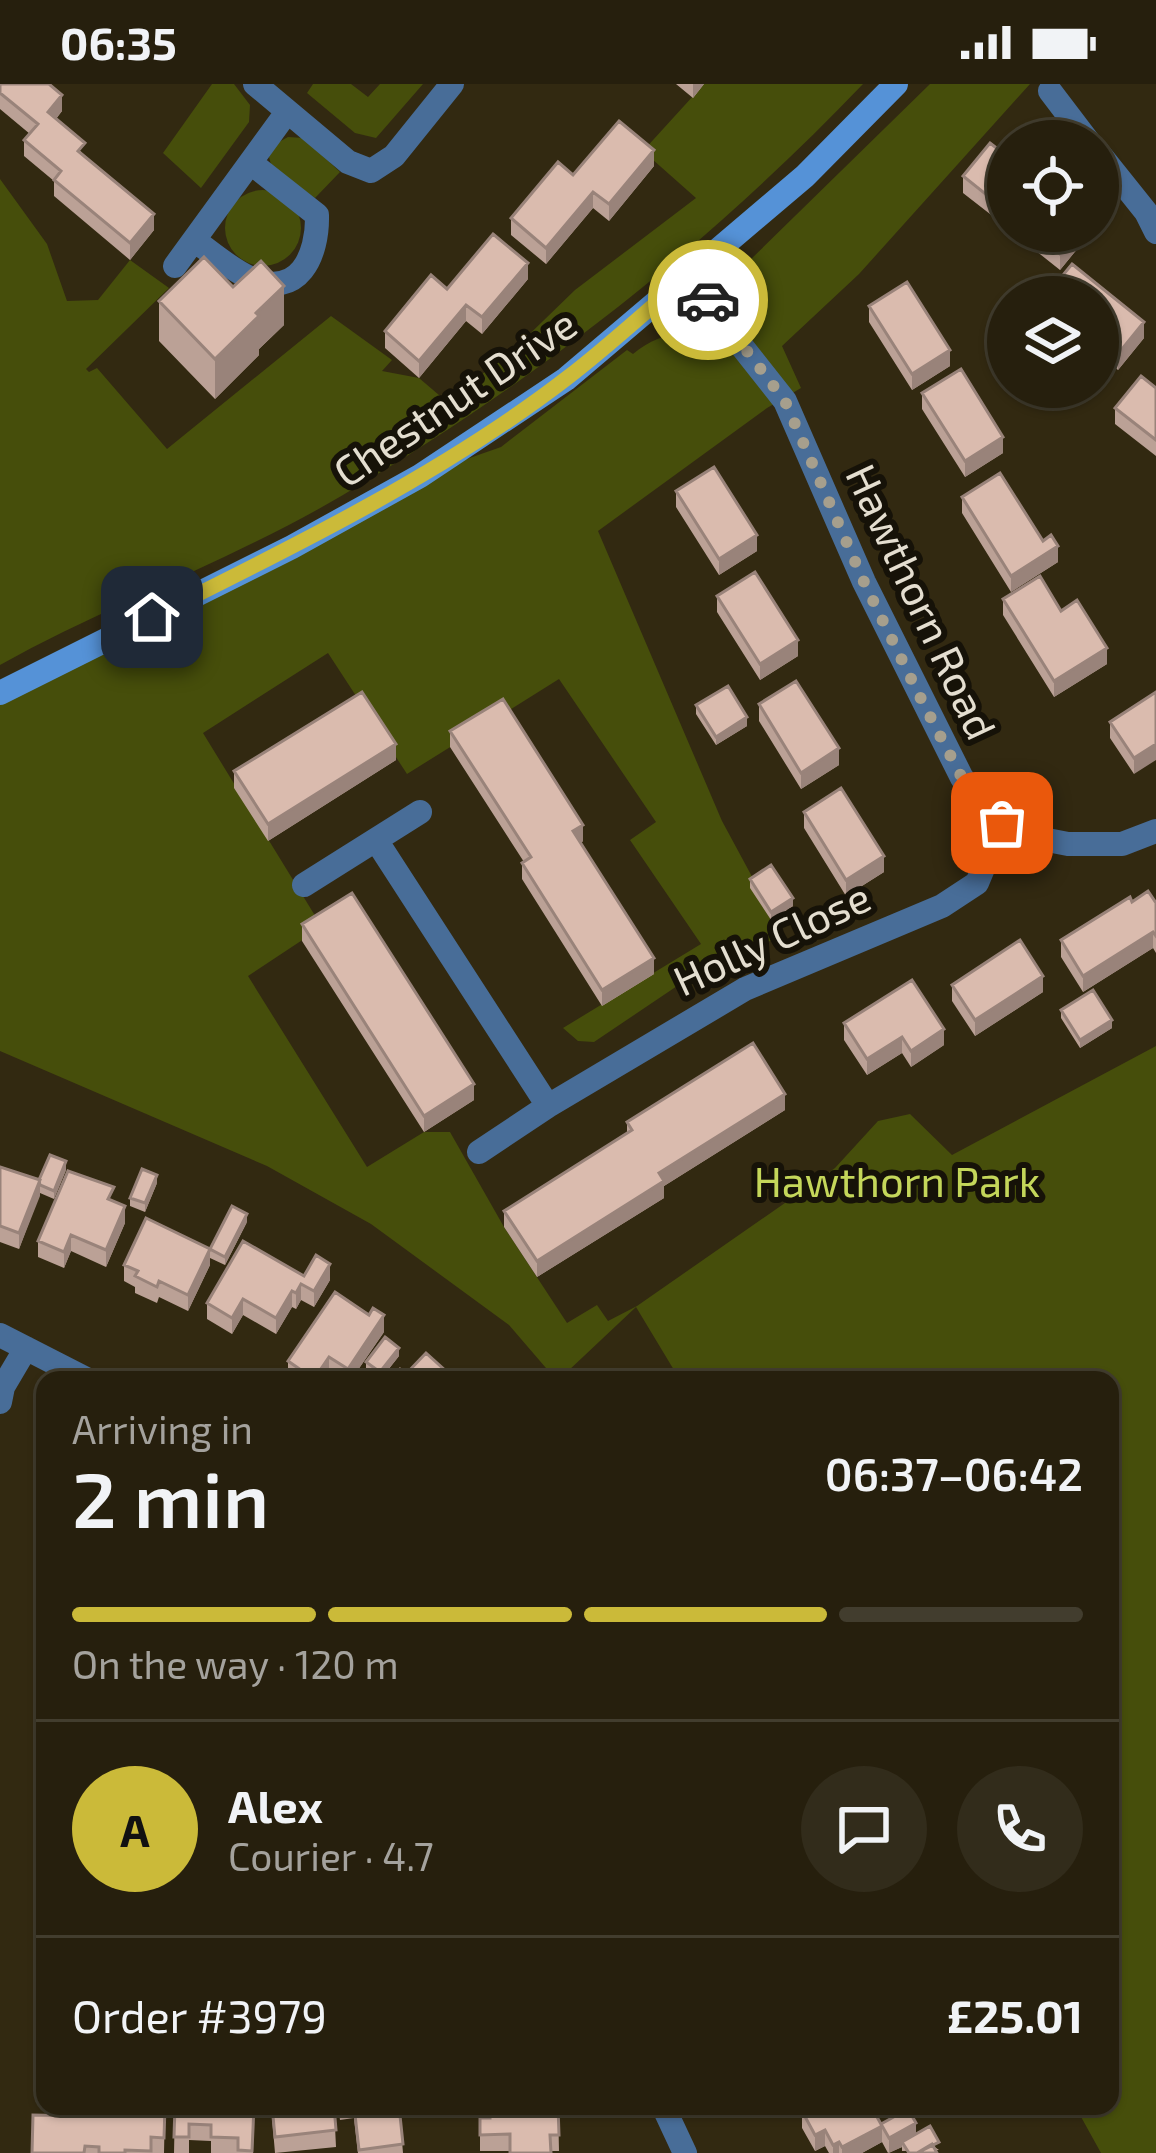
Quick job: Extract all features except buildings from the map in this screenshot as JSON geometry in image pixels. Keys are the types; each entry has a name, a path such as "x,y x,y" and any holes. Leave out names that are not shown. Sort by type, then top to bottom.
{"street":[{"path":"255,84 348,162 371,171 394,156 452,84"},
{"name":"Chestnut Drive","path":"0,693 292,547 420,476 566,380 805,176 896,84"},
{"path":"1050,91 1072,120"},
{"path":"175,266 287,112"},
{"path":"194,241 256,281 278,283 305,269 314,253 317,215 251,163"},
{"path":"1119,178 1156,232"},
{"name":"Hawthorn Road","path":"687,277 785,401 864,582 962,778 1002,823 1037,838 1068,844 1122,844 1156,831"},
{"path":"304,885 420,812"},
{"name":"Holly Close","path":"479,1152 745,988 942,906 977,883 1002,823"},
{"path":"376,840 548,1106"},
{"path":"0,1335 71,1371"},
{"path":"0,1402 3,1387 26,1348"},
{"path":"667,2115 685,2153"}],"green space":[{"path":"212,84 234,84 250,105 249,122 201,188 163,153"},
{"path":"313,84 351,84 368,97 380,84 423,84 376,138 355,133 307,93"},
{"path":"704,84 863,84 744,201 681,255 484,405 301,518 0,665 0,179 47,244 67,301 98,300 130,260 169,288 86,369 97,368 167,449 331,316 392,360 382,371 419,378 446,401 510,353 575,290 696,198 643,151"},
{"name":"Hawthorn Park","path":"930,84 1030,84 998,120 987,120 987,132 859,274 782,346 801,388 598,531 722,821 756,884 751,888 781,936 689,978 594,1042 578,1041 563,1028 701,944 630,840 656,822 559,679 407,774 328,653 203,733 322,927 248,976 367,1167 424,1132 450,1132 567,1323 597,1305 608,1321 637,1306 835,1168 878,1121 910,1114 952,1155 1156,1046 1156,2153 1101,2153 1080,2115 1119,2115 1119,1371 675,1371 636,1307 568,1371 549,1371 509,1325 371,1224 267,1166 0,1051 0,705 464,460 501,447 627,350 633,354 654,340 676,334 720,345 744,324 741,291 746,264"},
{"path":"288,137 304,138 340,172 315,198 272,168 269,157 277,143"},
{"path":"263,190 290,201 301,228 290,255 263,266 236,255 225,228 236,201"}],"way so far":[{"path":"708,300 785,401 918,693 962,778 1002,823"}],"route":[{"path":"152,617 420,476 566,380 687,277 708,300"}]}
